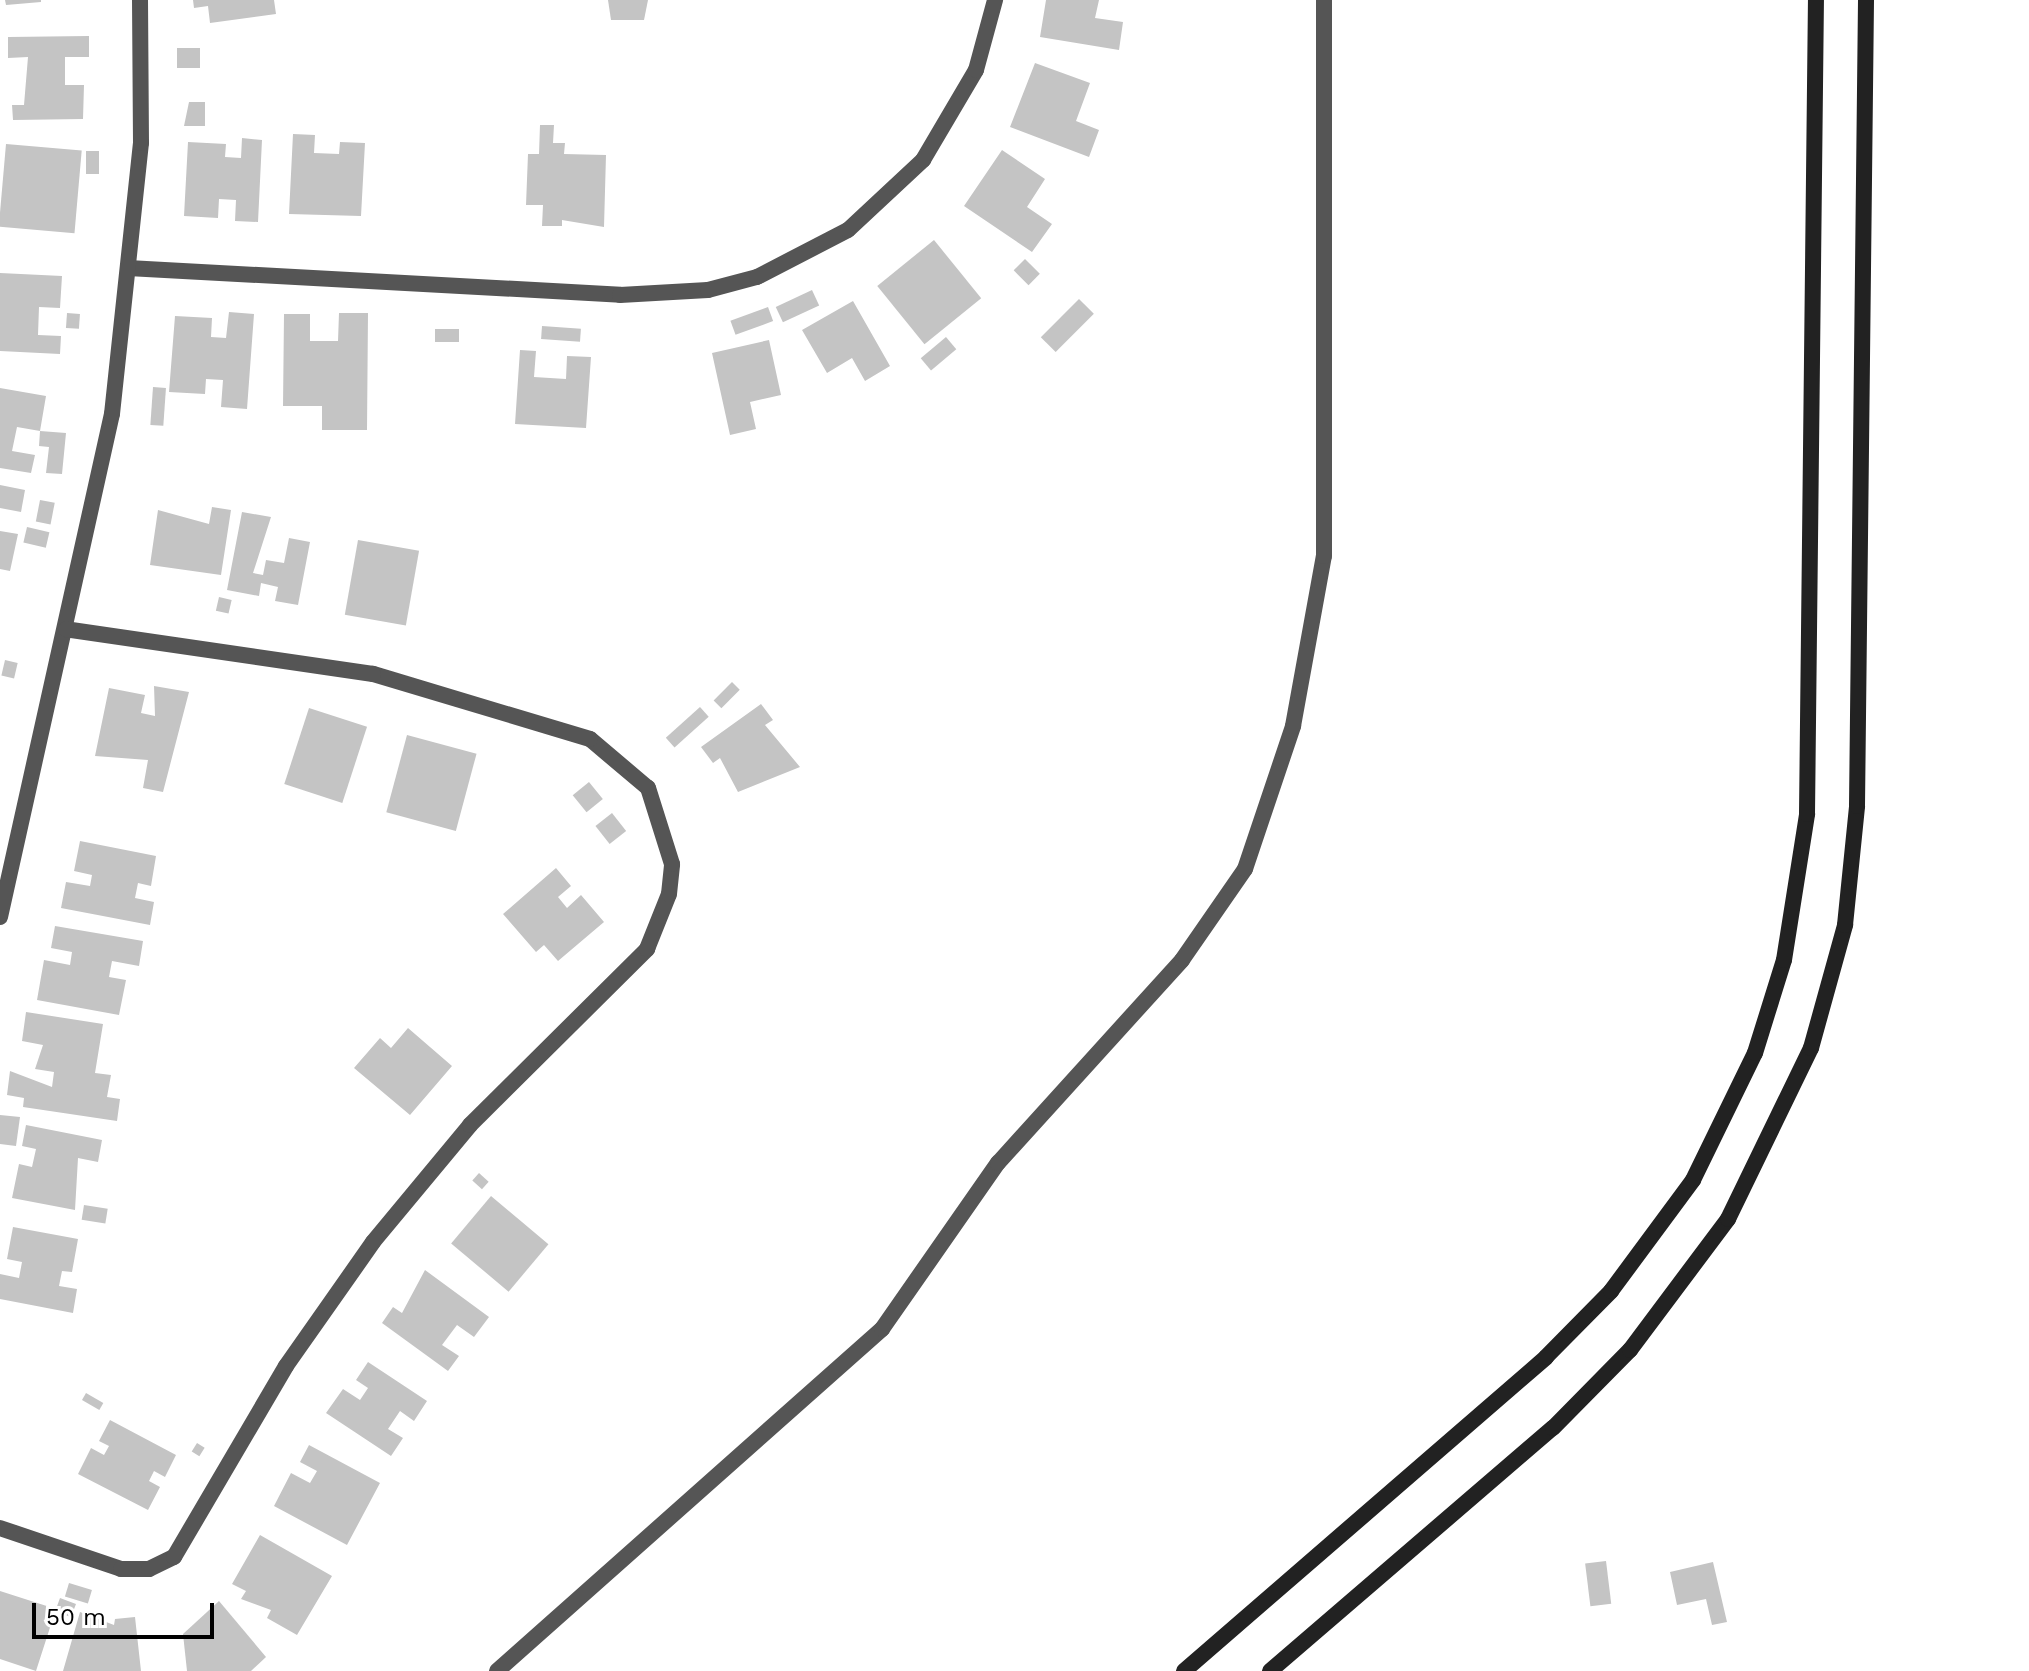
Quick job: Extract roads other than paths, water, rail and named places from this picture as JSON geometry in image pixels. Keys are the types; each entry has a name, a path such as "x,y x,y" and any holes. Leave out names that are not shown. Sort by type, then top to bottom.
{"street":[{"path":"0,917 100,486 141,143 140,0"},
{"path":"128,268 620,295 708,290 757,277 848,230 923,160 976,70 995,0"},
{"path":"497,1671 882,1329 998,1163 1182,960 1245,869 1293,726 1324,556 1324,0"},
{"path":"1184,1671 1546,1357 1611,1291 1693,1180 1755,1053 1789,936 1807,814 1816,0"},
{"path":"1270,1671 1553,1428 1630,1350 1728,1219 1815,1038 1845,925 1857,806 1866,0"},
{"path":"0,1528 121,1569 149,1569 174,1557 286,1366 373,1242 470,1125 647,949 665,908 672,864 648,788 590,739 373,674 66,629"}]}
